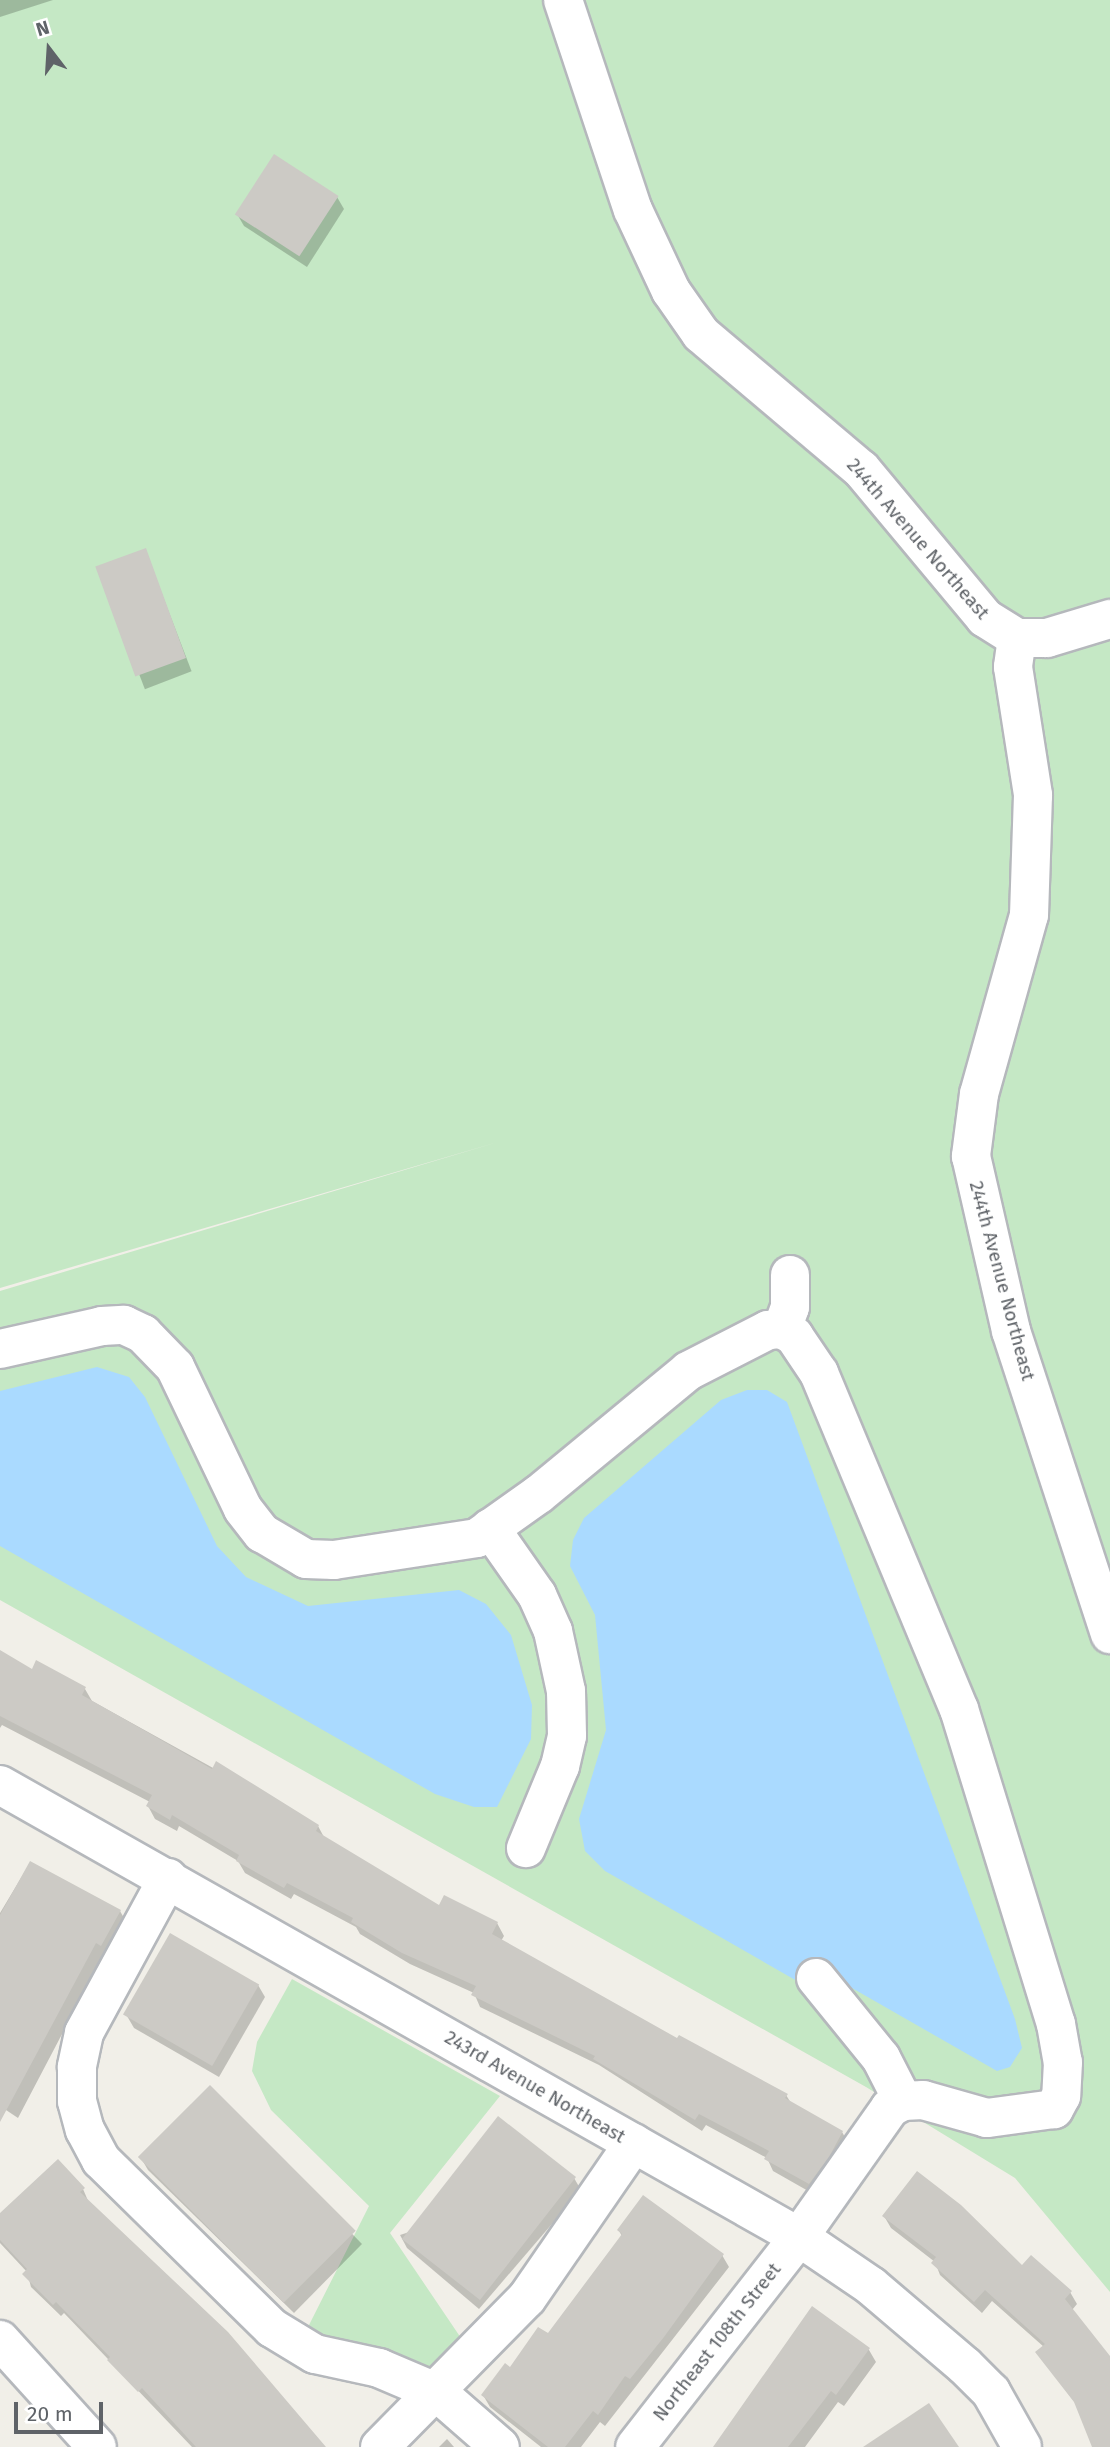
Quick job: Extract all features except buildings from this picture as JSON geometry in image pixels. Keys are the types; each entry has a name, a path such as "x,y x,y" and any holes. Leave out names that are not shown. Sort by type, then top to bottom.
{"street":[{"name":"244th Avenue Northeast","path":"563,0 633,210 671,291 701,334 861,469 985,618 1017,638 1013,667 1033,796 1029,915 979,1094 971,1156 1011,1331 1110,1634"},
{"path":"1017,638 1047,638 1110,619"},
{"path":"782,1329 790,1307 790,1275"},
{"path":"0,1349 102,1326 124,1325 143,1334 175,1367 243,1509 262,1533 306,1559 334,1560 454,1545 490,1528 539,1494 688,1371 768,1330 782,1329 799,1342 820,1373 958,1709 1056,2024 1063,2062 1061,2096 1054,2109 1034,2114 987,2118 923,2100 903,2101 881,2058 816,1978"},
{"path":"490,1528 537,1595 553,1631 566,1692 566,1737 560,1766 526,1848"},
{"name":"243rd Avenue Northeast","path":"1,1789 167,1878 799,2237 871,2286 965,2366 991,2392 1022,2447"},
{"path":"167,1878 84,2033 77,2067 77,2101 85,2130 102,2160 125,2187 272,2328 315,2354 379,2368 438,2393 500,2447"},
{"name":"Northeast 108th Street","path":"635,2447 799,2237 879,2120 903,2101"},
{"path":"380,2447 438,2393 527,2298 634,2143"},
{"path":"0,2340 97,2447"}],"green space":[{"path":"0,0 1110,0 1110,2292 1015,2178 866,2087 0,1600 0,1291 498,1142 0,1288"},
{"path":"292,1979 500,2096 390,2233 463,2341 432,2372 305,2333 369,2206 271,2110 252,2071 257,2042"}],"water":[{"path":"97,1367 129,1377 145,1397 217,1546 246,1577 308,1606 459,1590 486,1604 511,1635 532,1705 531,1739 497,1807 474,1807 435,1794 0,1546 0,1391"},
{"path":"747,1390 767,1390 787,1402 1015,2019 1022,2048 1010,2067 997,2071 824,1972 797,1981 605,1871 585,1851 579,1819 606,1730 595,1615 570,1566 573,1540 584,1518 721,1400"}]}
